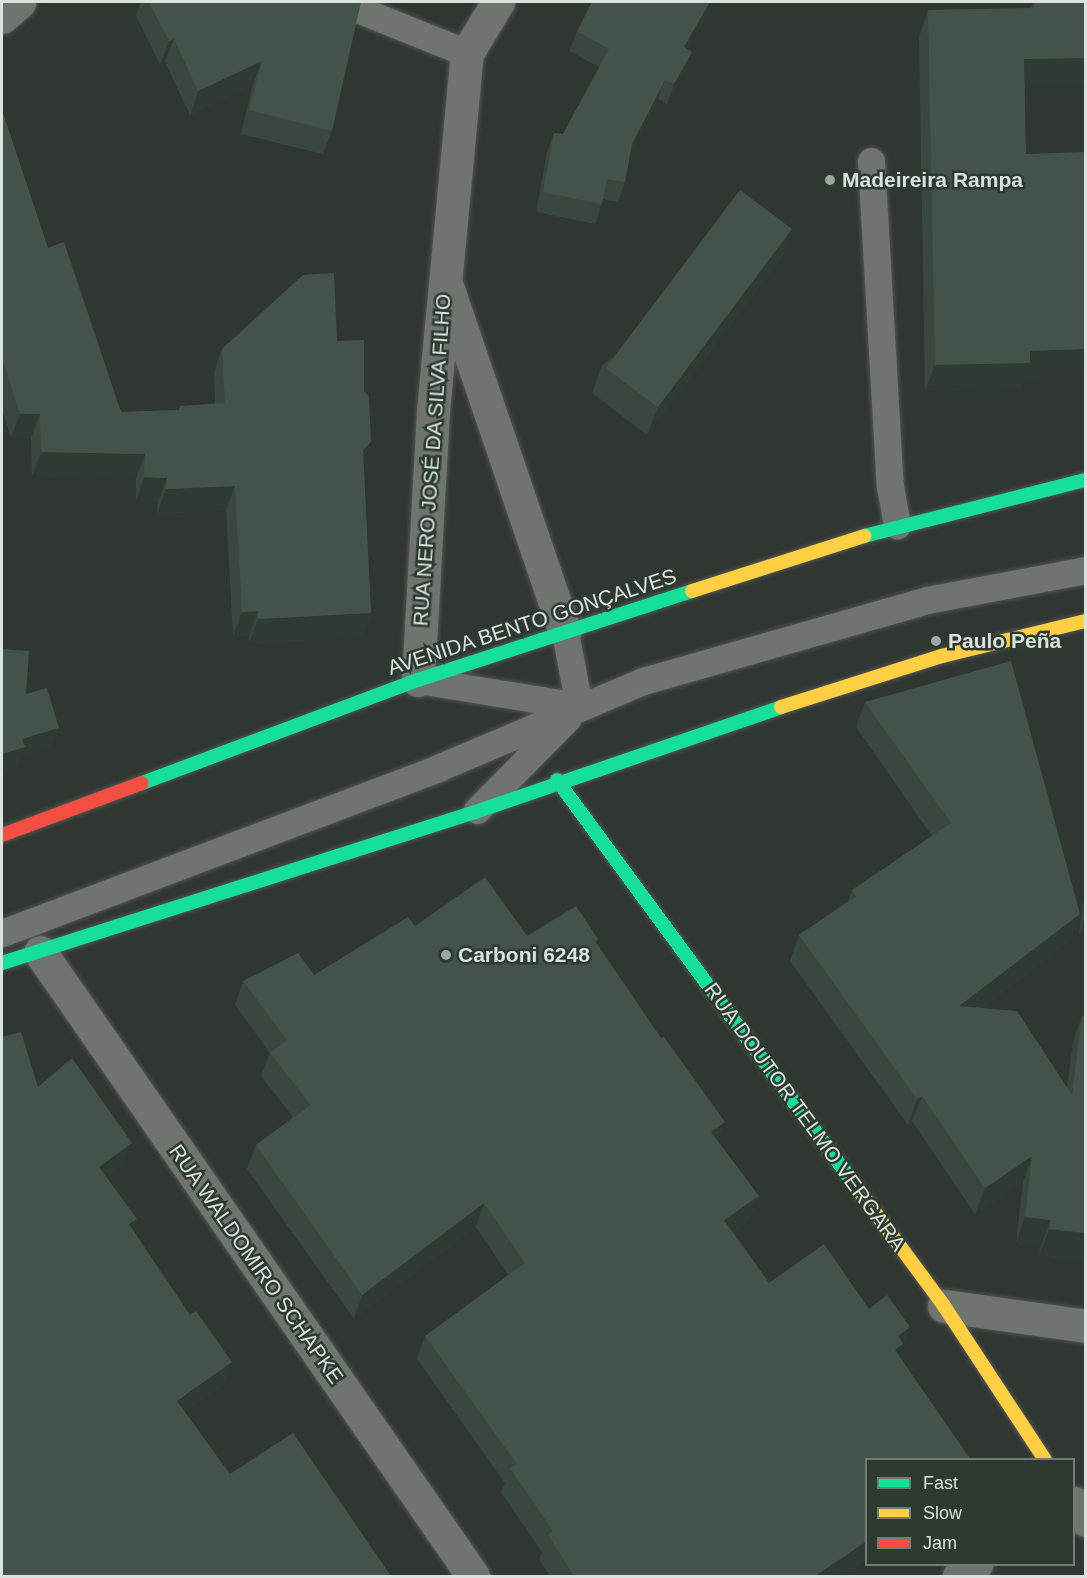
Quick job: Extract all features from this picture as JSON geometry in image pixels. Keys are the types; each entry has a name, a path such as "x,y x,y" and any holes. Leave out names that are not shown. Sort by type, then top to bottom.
{"main road":[{"name":"AVENIDA BENTO GONÇALVES","path":"2,835 418,680 897,525 1086,480"},
{"path":"2,963 475,812 557,780 942,656 1086,621"},
{"name":"RUA DOUTOR TELMO VERGARA","path":"557,780 944,1306 1044,1458"}],"street":[{"path":"2,17 20,2"},
{"name":"RUA NERO JOSÉ DA SILVA FILHO","path":"418,680 444,276 467,53 498,2"},
{"name":"RUA NERO JOSÉ DA SILVA FILHO","path":"444,276 565,632"},
{"name":"RUA WALDOMIRO SCHAPKE","path":"40,952 473,1576"},
{"path":"944,1306 1086,1326"},
{"path":"1075,1504 1086,1520"},
{"path":"959,1576 973,1566"}],"lane":[{"path":"340,2 467,53"},
{"path":"871,161 890,486 897,525"},
{"path":"2,933 438,768 579,706 643,681 927,600 1086,570"},
{"path":"565,632 579,706"},
{"path":"418,680 579,706"},
{"path":"475,812 579,706"}],"building":[{"path":"149,2 361,2 332,131 249,110 262,61 198,91 174,39 169,41"},
{"path":"592,2 710,2 684,47 692,52 674,84 665,80 632,144 625,182 607,179 602,204 543,192 554,133 563,134 609,49 577,31"},
{"path":"1034,2 1086,2 1086,58 1024,59 1026,154 1086,152 1086,349 1030,351 1030,363 935,365 928,10 1034,8"},
{"path":"2,110 48,248 64,242 121,412 179,410 180,406 225,403 222,349 303,275 334,273 337,341 364,340 364,391 369,397 371,442 363,450 371,613 258,619 258,611 242,612 235,486 166,489 167,478 144,477 145,454 41,452 40,414 20,414 2,358"},
{"path":"740,190 792,229 658,407 606,368"},
{"path":"2,649 29,651 26,694 47,688 59,728 22,739 25,747 2,754"},
{"path":"1011,661 1080,914 959,1006 1017,1011 1072,1095 1082,1016 1086,1017 1086,1233 1049,1229 1051,1220 1025,1217 1032,1156 985,1188 922,1096 917,1099 799,935 857,896 852,890 951,823 865,702"},
{"path":"485,877 527,936 576,906 598,939 595,941 661,1038 664,1037 725,1122 711,1132 759,1196 724,1220 769,1283 824,1244 869,1309 887,1295 910,1327 898,1336 903,1344 895,1350 970,1458 865,1458 865,1542 815,1576 574,1576 548,1535 553,1531 510,1468 517,1464 425,1336 525,1263 484,1203 362,1295 256,1145 311,1105 270,1053 287,1040 243,981 298,953 314,975 408,917 415,926"},
{"path":"21,1032 38,1087 72,1058 132,1143 99,1167 137,1219 129,1224 190,1315 196,1311 232,1362 177,1401 230,1474 293,1433 391,1576 2,1576 2,1037"}],"traffic: fast":[{"path":"864,536 1086,480"},
{"path":"142,783 418,680 692,591"},
{"path":"2,963 475,812 781,707"},
{"path":"557,780 863,1196"}],"traffic: slow":[{"path":"692,591 864,536"},
{"path":"781,707 942,656 1086,621"},
{"path":"863,1196 944,1306 1044,1458"}],"traffic: jam":[{"path":"2,835 142,783"}],"place":[{"name":"Madeireira Rampa","path":"830,180"},
{"name":"Paulo Peña","path":"936,641"},
{"name":"Carboni 6248","path":"446,955"}]}
